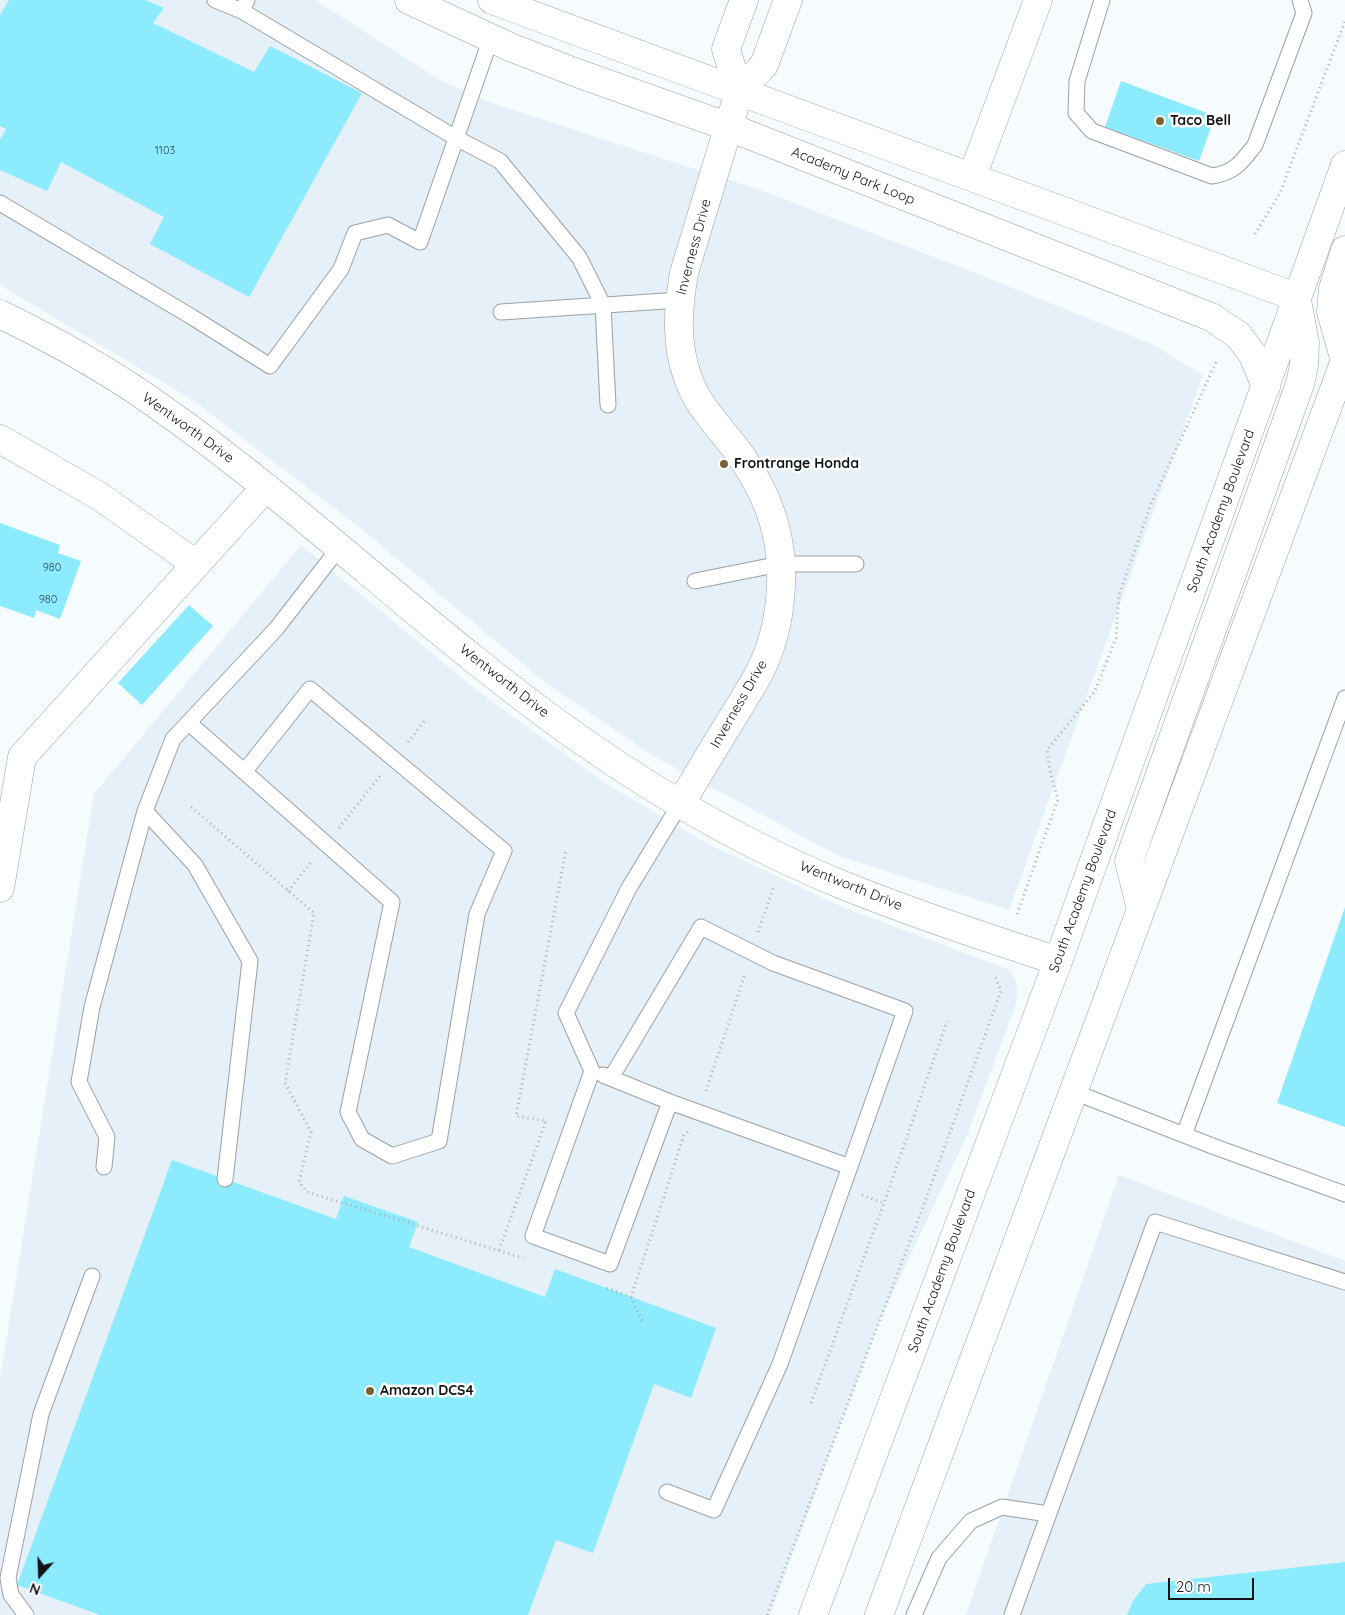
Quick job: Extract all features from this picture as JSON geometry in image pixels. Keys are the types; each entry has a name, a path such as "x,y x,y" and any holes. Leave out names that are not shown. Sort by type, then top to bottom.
{"main road":[{"name":"Academy Park Loop","path":"409,0 491,38 577,73 729,127 1212,317 1238,335 1253,355 1266,387"},
{"path":"492,0 1296,297 1305,343 1304,365 1300,384 1129,861 1141,909"},
{"path":"738,92 726,49 744,0"},
{"path":"738,92 764,65 788,0"},
{"path":"972,177 1038,0"},
{"name":"Inverness Drive","path":"680,804 753,684 769,650 782,591 776,532 768,505 741,456 702,406 688,379 680,354 678,329 684,273 738,92"},
{"name":"South Academy Boulevard","path":"813,1615 1058,961 1345,165"},
{"path":"880,1615 1345,361 1331,312 1333,289 1345,250"},
{"name":"Wentworth Drive","path":"0,314 87,360 145,396 266,487 530,702 581,740 680,804 744,840 849,888 981,936 1058,961"},
{"path":"0,438 99,496 196,564"},
{"path":"0,888 22,757 266,487"}],"lane":[{"path":"215,0 245,6 456,138 500,161 579,257 603,305 608,405"},
{"path":"1102,0 1077,81 1076,113 1092,131 1212,176 1227,174 1244,160 1255,145 1304,13 1300,0"},
{"path":"0,203 192,317 270,366 340,269 354,233 388,225 420,242 491,38"},
{"path":"501,312 680,300"},
{"path":"104,1167 108,1137 79,1082 92,1007 145,811 173,739 276,630 339,548"},
{"path":"695,581 780,564 856,564"},
{"path":"189,723 244,772 392,902 348,1112 362,1139 392,1156 439,1140 477,914 504,851 310,689 244,772"},
{"path":"1184,1135 1345,698"},
{"path":"670,1102 610,1264 533,1236 592,1071 566,1013 629,888 680,804"},
{"path":"145,811 195,865 250,961 225,1179"},
{"path":"611,1078 701,927 773,963 905,1011 780,1364 714,1510 667,1492"},
{"path":"592,1071 699,1113 850,1167"},
{"path":"1074,1092 1345,1194"},
{"path":"1012,1615 1154,1222 1345,1282"},
{"path":"26,1615 11,1595 8,1578 41,1414 92,1276"},
{"path":"914,1615 939,1558 971,1521 1002,1507 1048,1514"}],"path":[{"path":"1255,234 1280,193 1345,21"},
{"path":"1017,914 1058,799 1050,772 1047,750 1096,692 1116,638 1119,595 1151,504 1217,360"},
{"path":"288,891 425,720"},
{"path":"191,807 314,913 285,1083 311,1132 299,1182 307,1192 528,1259"},
{"path":"499,1250 546,1121 516,1116 566,850"},
{"path":"642,1321 632,1297 684,1135 694,1126 699,1113 774,885"},
{"path":"767,1615 920,1215 1001,991 995,976"},
{"path":"812,1402 947,1021"},
{"path":"606,1288 632,1297"}],"shaded area":[{"name":"Frontrange Honda","path":"0,0 315,0 440,80 489,102 763,191 1152,344 1203,375 1009,910 839,856 655,757 547,684 359,527 194,401 0,285"},
{"path":"301,545 479,692 605,783 710,845 845,908 1010,970 1016,980 1018,992 1016,1004 968,1133 879,1322 770,1615 0,1615 0,1380 94,794"},
{"path":"1119,1175 1345,1261 1345,1615 966,1615"}],"building":[{"path":"9,0 145,0 164,8 153,23 254,72 270,46 362,93 249,297 150,244 164,217 61,162 47,191 0,170 0,140 6,129 0,126 0,15"},
{"name":"Taco Bell","path":"1121,81 1215,116 1199,161 1105,127"},
{"path":"0,523 60,545 58,553 81,561 60,619 36,610 34,618 0,606"},
{"path":"189,605 213,626 142,705 118,683"},
{"path":"1345,907 1345,1127 1277,1103"},
{"name":"Amazon DCS4","path":"172,1160 336,1219 344,1196 418,1222 409,1247 545,1297 555,1269 716,1328 691,1398 654,1384 593,1553 556,1540 528,1615 100,1615 17,1585"},
{"path":"1345,1562 1345,1615 1127,1615 1133,1601 1146,1584"}],"place":[{"name":"Taco Bell","path":"1160,121"},
{"name":"Frontrange Honda","path":"724,464"},
{"name":"Amazon DCS4","path":"370,1391"}]}
